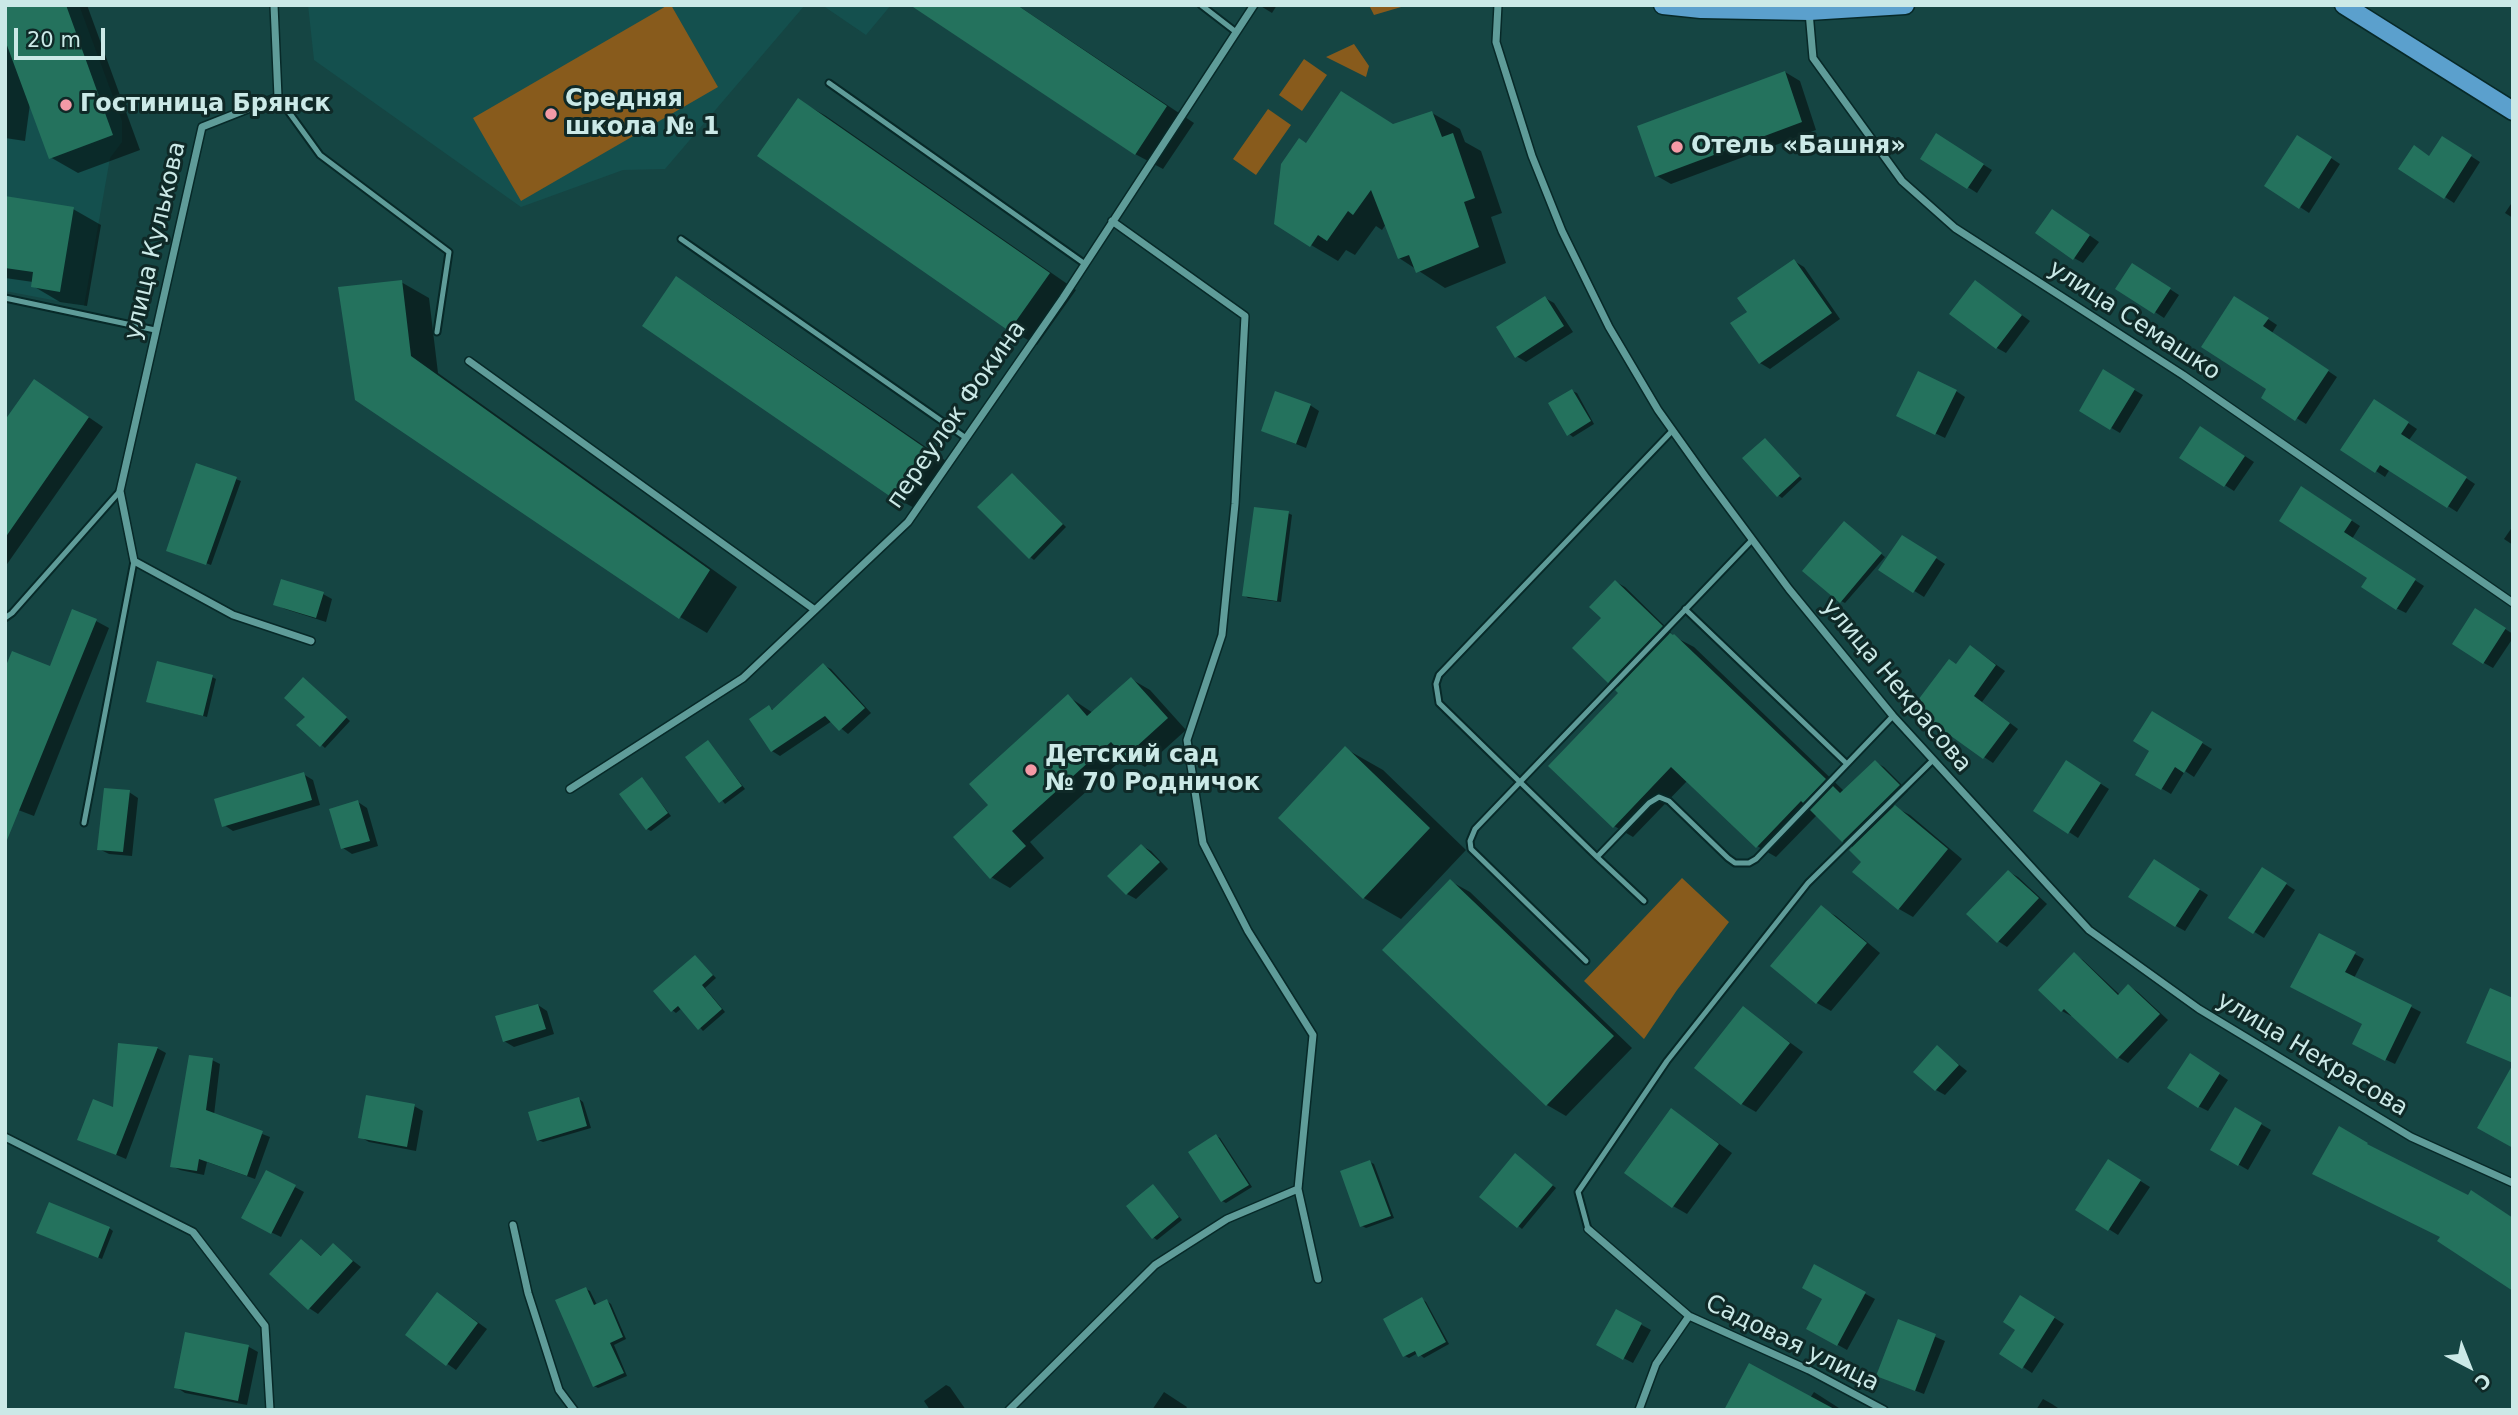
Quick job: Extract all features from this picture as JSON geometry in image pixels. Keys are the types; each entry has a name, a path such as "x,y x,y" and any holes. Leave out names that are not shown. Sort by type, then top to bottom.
{"main road":[{"path":"1663,5 1701,9 1809,11 1905,5"},
{"path":"2344,5 2513,111"}],"street":[{"path":"274,5 278,97"},
{"name":"переулок Фокина","path":"570,789 743,678 908,522 1085,264 1254,5"},
{"name":"улица Некрасова","path":"1498,5 1496,42 1532,156 1562,231 1609,327 1672,431 1789,590 1893,716 1932,761 2100,938 2199,1009 2399,1130 2513,1183"},
{"name":"улица Семашко","path":"1809,11 1813,58 1902,181 1955,228 2183,375 2513,603"},
{"name":"улица Кулькова","path":"120,491 202,127 278,97"},
{"path":"1112,221 1245,316 1235,504 1222,635 1187,740 1203,843 1248,931 1312,1035 1298,1189 1318,1279"},
{"path":"469,361 815,610"},
{"path":"120,491 134,561 233,615 311,641"},
{"path":"5,1137 193,1232 265,1326 270,1410"},
{"path":"1009,1410 1155,1265 1227,1219 1298,1189"},
{"path":"513,1225 528,1293 559,1390 574,1410"},
{"name":"Садовая улица","path":"1588,1229 1689,1316 1809,1370 1884,1410"},
{"path":"1639,1410 1656,1364 1689,1316"}],"lane":[{"path":"1200,5 1236,32"},
{"path":"829,83 1085,264"},
{"path":"278,97 320,155 449,252 437,332"},
{"path":"681,239 966,438"},
{"path":"5,298 155,330"},
{"path":"1644,901 1439,703 1436,684 1439,675 1672,431"},
{"path":"5,618 120,491"},
{"path":"1586,961 1471,849 1470,841 1475,829 1752,540"},
{"path":"84,823 134,561"},
{"path":"1685,609 1847,764"},
{"path":"1597,857 1649,803 1659,797 1669,801 1735,863 1749,863 1756,859 1893,716"},
{"path":"1588,1229 1578,1192 1667,1060 1808,883 1932,761"}],"shaded area":[{"path":"5,5 79,5 122,121 122,142 110,158 84,306 5,291"},
{"name":"Средняя школа № 1","path":"308,5 805,5 665,169 623,170 521,207 314,60"},
{"path":"671,5 718,87 521,201 473,118"},
{"path":"822,5 891,5 866,35"},
{"path":"1369,5 1408,5 1374,15"},
{"path":"1354,44 1369,66 1366,77 1326,57"},
{"path":"1304,59 1327,75 1302,111 1279,95"},
{"path":"1268,109 1291,125 1256,175 1233,159"},
{"path":"1682,878 1729,922 1677,990 1644,1039 1584,981"}],"building":[{"name":"Гостиница Брянск","path":"5,5 66,5 113,135 49,159 5,40"},
{"path":"910,5 1017,5 1167,106 1135,155"},
{"path":"1785,71 1802,122 1655,177 1637,126"},
{"path":"1341,91 1393,124 1432,111 1442,137 1453,133 1475,198 1464,202 1479,247 1416,273 1409,255 1398,259 1371,190 1353,215 1348,211 1327,241 1318,235 1310,247 1274,224 1281,164 1299,138 1306,143"},
{"path":"798,98 1050,273 1009,331 757,156"},
{"path":"1936,133 1984,164 1967,189 1920,159"},
{"path":"2297,135 2332,157 2299,209 2264,186"},
{"path":"2442,136 2472,155 2444,199 2398,169 2414,145 2429,156"},
{"path":"5,196 74,207 60,292 31,287 33,272 5,268"},
{"path":"2052,209 2090,235 2073,260 2035,233"},
{"path":"1794,259 1832,313 1759,364 1730,323 1747,312 1737,298"},
{"path":"2132,263 2171,288 2154,314 2115,289"},
{"path":"676,276 925,448 891,497 642,326"},
{"path":"402,280 411,356 710,570 679,619 355,400 338,287"},
{"path":"1975,280 2022,315 1996,349 1949,314"},
{"path":"1545,296 1564,326 1515,358 1496,327"},
{"path":"2234,296 2269,318 2263,326 2329,370 2295,421 2261,398 2266,389 2201,347"},
{"path":"2103,369 2135,389 2110,430 2079,411"},
{"path":"1918,371 1957,390 1935,435 1896,416"},
{"path":"34,379 89,417 5,538 5,420"},
{"path":"1572,389 1591,421 1567,436 1548,403"},
{"path":"1275,391 1311,404 1296,444 1261,431"},
{"path":"2374,399 2409,422 2401,434 2467,477 2447,508 2380,465 2375,473 2340,450"},
{"path":"2200,426 2245,456 2224,487 2179,458"},
{"path":"1765,438 1800,476 1777,497 1742,458"},
{"path":"196,463 237,477 206,565 166,551"},
{"path":"1012,473 1063,524 1029,559 977,507"},
{"path":"2301,486 2352,520 2344,532 2416,579 2396,610 2361,587 2367,578 2279,521"},
{"path":"1254,507 1289,511 1277,601 1242,596"},
{"path":"1844,521 1882,553 1840,603 1802,571"},
{"path":"1902,535 1937,557 1913,593 1878,570"},
{"path":"281,579 324,592 316,618 273,605"},
{"path":"1615,580 1663,626 1608,683 1572,648 1601,618 1589,607"},
{"path":"2475,608 2506,628 2483,664 2452,644"},
{"path":"72,609 97,619 5,845 5,668 12,651 50,666"},
{"path":"1670,633 1826,779 1756,848 1671,767 1613,828 1548,766 1618,693 1615,690"},
{"path":"1970,645 1996,665 1974,696 2010,723 1983,759 1912,708 1949,659 1956,664"},
{"path":"157,661 213,675 203,716 146,702"},
{"path":"823,663 865,708 839,731 825,716 771,752 749,719 769,705 772,710"},
{"path":"303,677 347,717 320,747 296,725 305,717 284,698"},
{"name":"Детский сад № 70 Родничок","path":"1131,677 1168,718 1125,757 1111,742 1012,831 1026,846 990,879 953,837 988,805 969,784 1068,694 1087,716"},
{"path":"2152,711 2203,742 2184,773 2175,767 2161,790 2135,775 2149,751 2133,741"},
{"path":"708,740 742,786 719,803 685,757"},
{"path":"1345,746 1430,828 1363,899 1278,818"},
{"path":"1875,760 1900,785 1842,842 1810,810 1833,786 1840,793"},
{"path":"2066,760 2101,783 2068,834 2033,811"},
{"path":"304,772 312,800 222,827 214,799"},
{"path":"642,777 668,813 646,830 619,794"},
{"path":"104,788 130,790 123,852 97,850"},
{"path":"358,800 370,841 341,849 329,809"},
{"path":"1895,805 1948,849 1898,910 1852,872 1861,862 1849,850"},
{"path":"1141,844 1160,862 1126,895 1107,876"},
{"path":"2154,859 2200,889 2175,927 2128,897"},
{"path":"2262,867 2287,883 2253,934 2228,918"},
{"path":"2008,870 2039,898 1997,943 1966,914"},
{"path":"1450,879 1614,1036 1546,1106 1382,950"},
{"path":"1821,905 1867,943 1816,1004 1770,966"},
{"path":"2319,933 2356,952 2345,972 2412,1005 2385,1061 2352,1044 2362,1024 2290,987"},
{"path":"2074,952 2118,995 2128,984 2160,1014 2117,1059 2064,1009 2061,1012 2038,990"},
{"path":"695,955 713,975 702,985 722,1009 698,1030 678,1006 671,1012 653,991"},
{"path":"2490,988 2513,998 2513,1063 2466,1043"},
{"path":"538,1004 546,1029 503,1042 495,1016"},
{"path":"1743,1006 1790,1043 1741,1105 1694,1068"},
{"path":"118,1043 158,1047 116,1155 77,1140 93,1099 113,1107"},
{"path":"1937,1045 1959,1065 1935,1091 1913,1072"},
{"path":"2190,1053 2220,1073 2198,1108 2167,1088"},
{"path":"189,1055 213,1058 206,1110 263,1131 247,1176 199,1159 197,1171 170,1167"},
{"path":"2513,1064 2513,1148 2477,1128"},
{"path":"366,1095 415,1104 407,1147 358,1138"},
{"path":"579,1097 587,1126 537,1141 528,1112"},
{"path":"2235,1107 2262,1123 2238,1166 2210,1150"},
{"path":"1671,1108 1719,1144 1672,1208 1624,1173"},
{"path":"2339,1126 2367,1144 2468,1195 2471,1190 2513,1218 2513,1291 2437,1241 2440,1237 2312,1174"},
{"path":"1216,1134 1249,1185 1221,1202 1188,1152"},
{"path":"1515,1153 1553,1185 1517,1228 1479,1197"},
{"path":"2108,1159 2141,1180 2108,1231 2075,1210"},
{"path":"1370,1160 1391,1216 1360,1227 1340,1171"},
{"path":"266,1170 296,1185 271,1234 241,1218"},
{"path":"1153,1184 1179,1217 1152,1239 1126,1206"},
{"path":"49,1202 110,1227 98,1258 36,1233"},
{"path":"301,1239 321,1256 333,1243 353,1261 308,1310 269,1274"},
{"path":"1814,1264 1866,1292 1837,1346 1806,1329 1822,1299 1802,1288"},
{"path":"586,1287 594,1305 607,1299 623,1337 610,1343 624,1373 593,1387 555,1300"},
{"path":"437,1292 478,1323 446,1366 405,1335"},
{"path":"2020,1295 2055,1317 2022,1369 1999,1354 2015,1330 2003,1322"},
{"path":"1422,1297 1446,1342 1418,1357 1415,1351 1403,1357 1383,1319"},
{"path":"1616,1309 1642,1323 1623,1360 1596,1345"},
{"path":"1898,1319 1936,1334 1915,1391 1876,1376"},
{"path":"185,1332 249,1345 238,1401 174,1388"},
{"path":"1749,1363 1836,1410 1724,1410"}],"place":[{"name":"Гостиница Брянск","path":"66,105"},
{"name":"Средняя школа № 1","path":"551,114"},
{"name":"Отель «Башня»","path":"1677,147"},
{"name":"Детский сад № 70 Родничок","path":"1031,770"}]}
